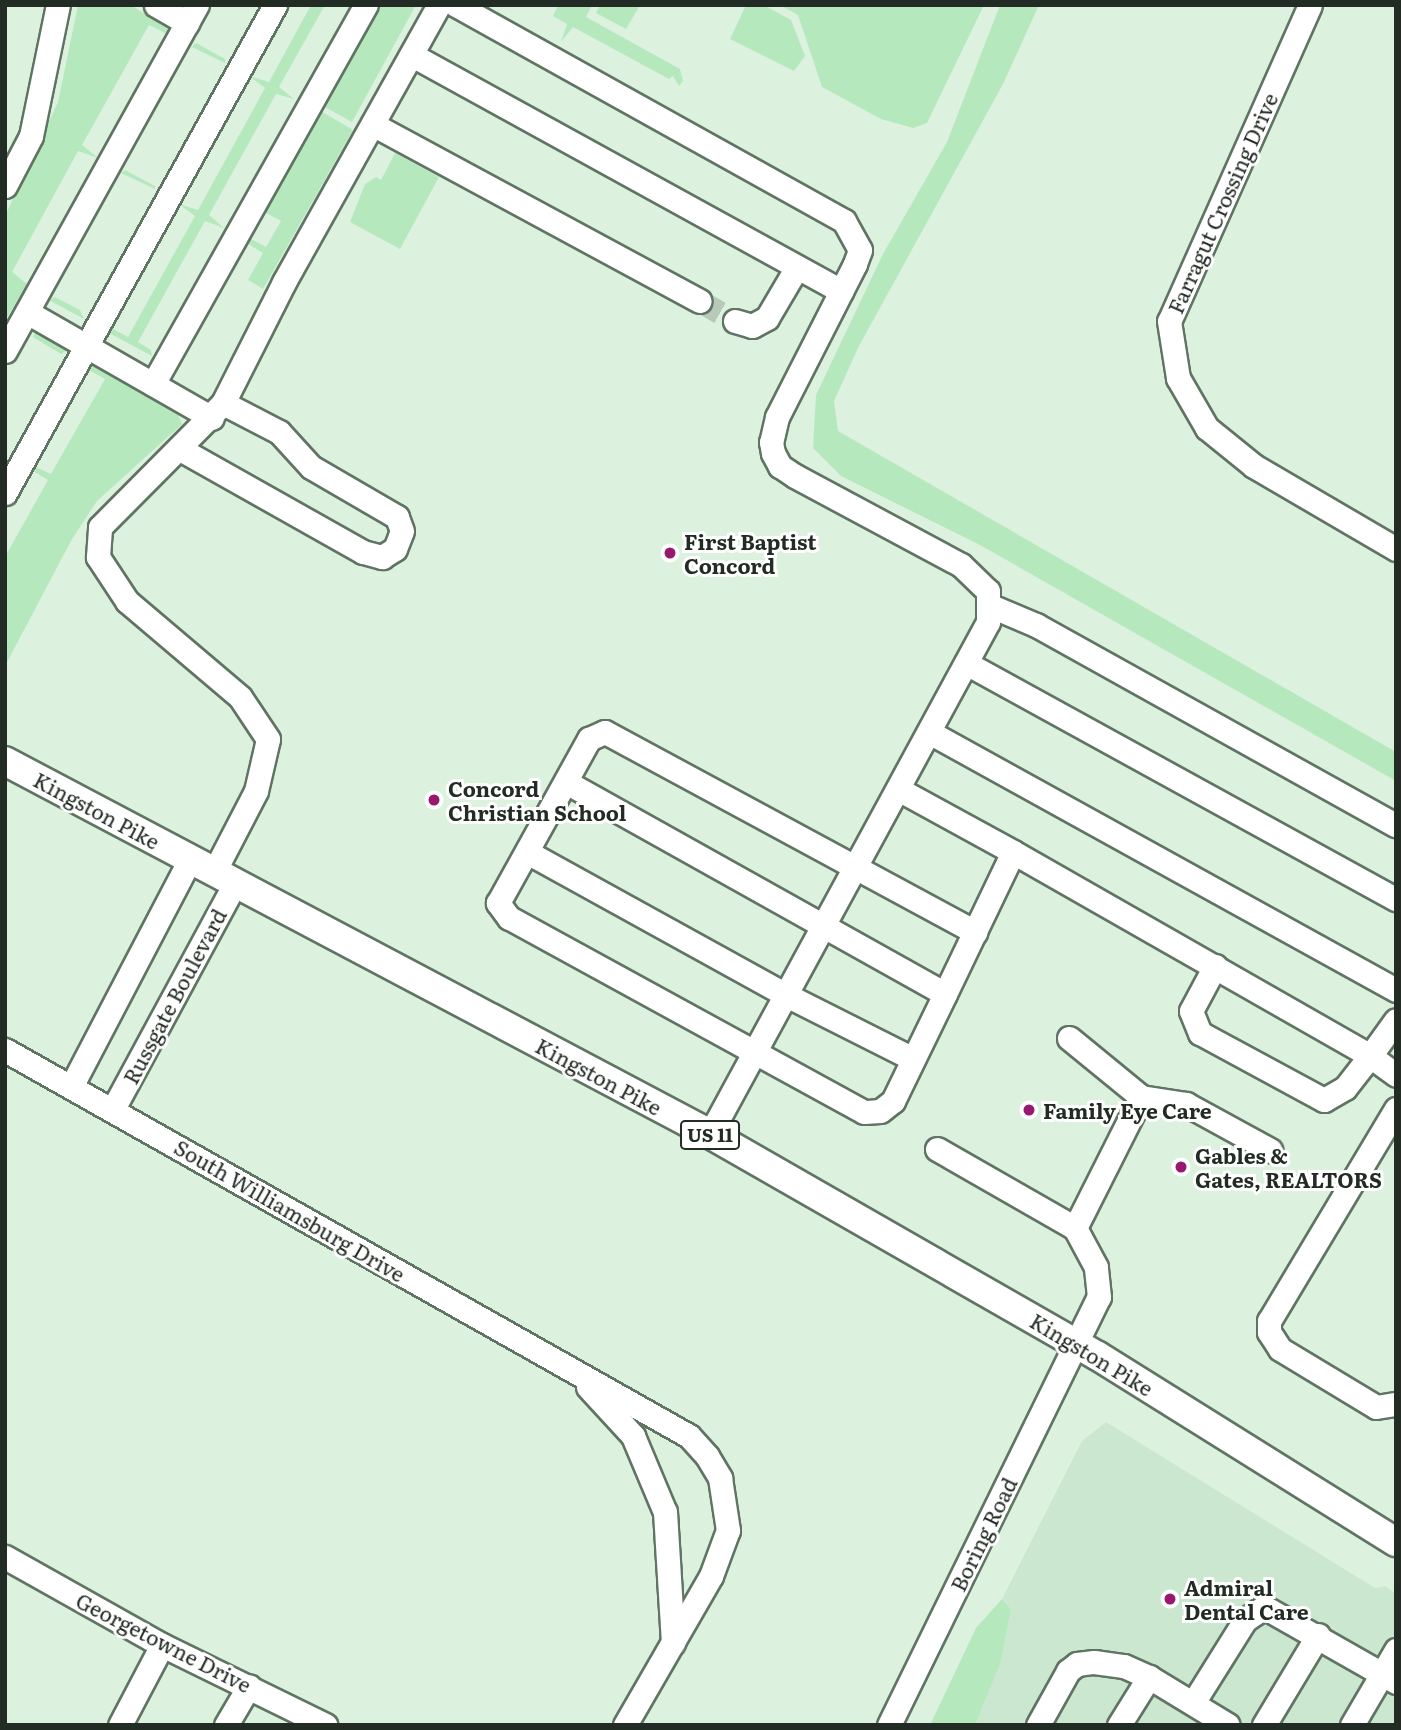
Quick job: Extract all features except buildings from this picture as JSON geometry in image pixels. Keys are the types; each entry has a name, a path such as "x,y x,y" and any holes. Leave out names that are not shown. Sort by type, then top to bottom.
{"main road":[{"name":"Kingston Pike","path":"5,761 710,1135 1077,1343 1396,1542"}],"street":[{"path":"5,186 31,136 58,5"},
{"path":"5,351 192,14 156,5"},
{"path":"5,493 275,5"},
{"path":"153,384 366,5"},
{"path":"72,1085 213,871 256,791 268,739 240,697 127,601 98,557 100,527 140,482 180,449 217,410 284,282 439,5"},
{"path":"456,5 844,221 860,250 777,417 771,442 773,453 780,466 795,476 961,565 988,591 991,607 988,622 710,1135"},
{"name":"Farragut Crossing Drive","path":"1310,5 1169,321 1178,378 1207,428 1254,466 1396,549"},
{"path":"412,55 841,291"},
{"path":"374,125 700,301"},
{"path":"735,321 752,326 767,318 797,267"},
{"path":"27,312 153,384 279,432 311,467 397,517 402,531 394,549 382,557 363,552 180,449"},
{"path":"991,607 1036,625 1396,825"},
{"path":"966,663 1396,899"},
{"path":"975,932 605,732 589,739 498,903 509,918 754,1052 873,1113 892,1101 945,994 975,932 1013,852"},
{"path":"929,732 1396,990"},
{"path":"566,782 945,994"},
{"path":"898,789 1215,966 1370,1056 1396,1074"},
{"path":"527,852 786,995 913,1059"},
{"name":"Russgate Boulevard","path":"113,1109 213,871"},
{"path":"1215,966 1191,1012 1200,1033 1324,1100 1345,1088 1396,1020"},
{"path":"1069,1038 1141,1097 1186,1104 1270,1150"},
{"name":"South Williamsburg Drive","path":"5,1050 72,1085 689,1436 720,1478 728,1530 710,1576 625,1725"},
{"path":"937,1149 1076,1228 1141,1097"},
{"path":"1396,1109 1269,1321 1269,1332 1280,1349 1376,1407 1396,1404"},
{"name":"Boring Road","path":"889,1725 1099,1297 1096,1267 1076,1228"},
{"name":"South Williamsburg Drive","path":"574,1372 633,1436 665,1512 673,1643"},
{"name":"Georgetowne Drive","path":"5,1557 162,1645 325,1725"},
{"path":"1038,1725 1068,1671 1077,1664 1109,1662 1149,1677 1210,1717 1245,1620 1264,1607 1318,1634 1389,1677"},
{"path":"1264,1725 1318,1634"},
{"path":"120,1725 162,1645"},
{"path":"1352,1725 1389,1677 1396,1650"},
{"path":"1119,1725 1149,1677"},
{"path":"226,1725 249,1686"}],"shaded area":[{"path":"1106,1422 1375,1588 1385,1586 1396,1594 1396,1725 975,1725 1001,1662 1011,1609 1002,1599 1082,1441"}],"green space":[{"path":"78,5 131,5 169,30 165,33 149,25 82,145 98,158 78,151 12,272 27,284 5,321 5,216 58,102"},
{"path":"311,5 325,5 279,87 294,99 276,94 209,215 224,228 205,221 138,342 151,350 152,356 107,332 113,329 128,337 195,216 179,204 198,210 265,88 249,76 269,82"},
{"path":"377,5 416,5 352,122 321,105"},
{"path":"558,5 592,5 586,17 680,69 683,81 679,86 673,76 669,79 573,27 561,42 567,24 553,16"},
{"path":"600,5 640,5 626,29 596,13"},
{"path":"746,5 764,5 791,20 805,56 794,71 730,39"},
{"path":"780,5 984,5 927,123 913,128 881,119 822,87 798,15"},
{"path":"1000,5 1039,5 1003,84 859,346 834,401 838,431 1396,752 1396,781 980,545 841,476 813,448 816,395 883,254 947,142"},
{"path":"196,43 225,59 225,63 192,47"},
{"path":"319,110 353,130 263,289 248,280 263,253 247,243 251,239 266,247 281,221 266,213 266,206"},
{"path":"395,153 439,177 400,249 350,222 365,184 376,177 381,180"},
{"path":"125,170 155,186 155,189 121,173"},
{"path":"55,297 80,310 84,319 49,300"},
{"path":"36,330 64,346 66,351 61,354 33,337"},
{"path":"91,363 175,407 182,424 97,501 72,539 5,666 5,557 48,480 33,471 33,466 51,474 105,379 89,370"},
{"path":"1002,1599 1011,1609 1001,1662 975,1725 930,1725 976,1628"}],"tunnel":[{"path":"700,301 735,321"}],"place":[{"name":"First Baptist Concord","path":"670,553"},
{"name":"Concord Christian School","path":"434,800"},
{"name":"Family Eye Care","path":"1029,1110"},
{"name":"Gables & Gates, REALTORS","path":"1181,1167"},
{"name":"Admiral Dental Care","path":"1170,1599"}]}
